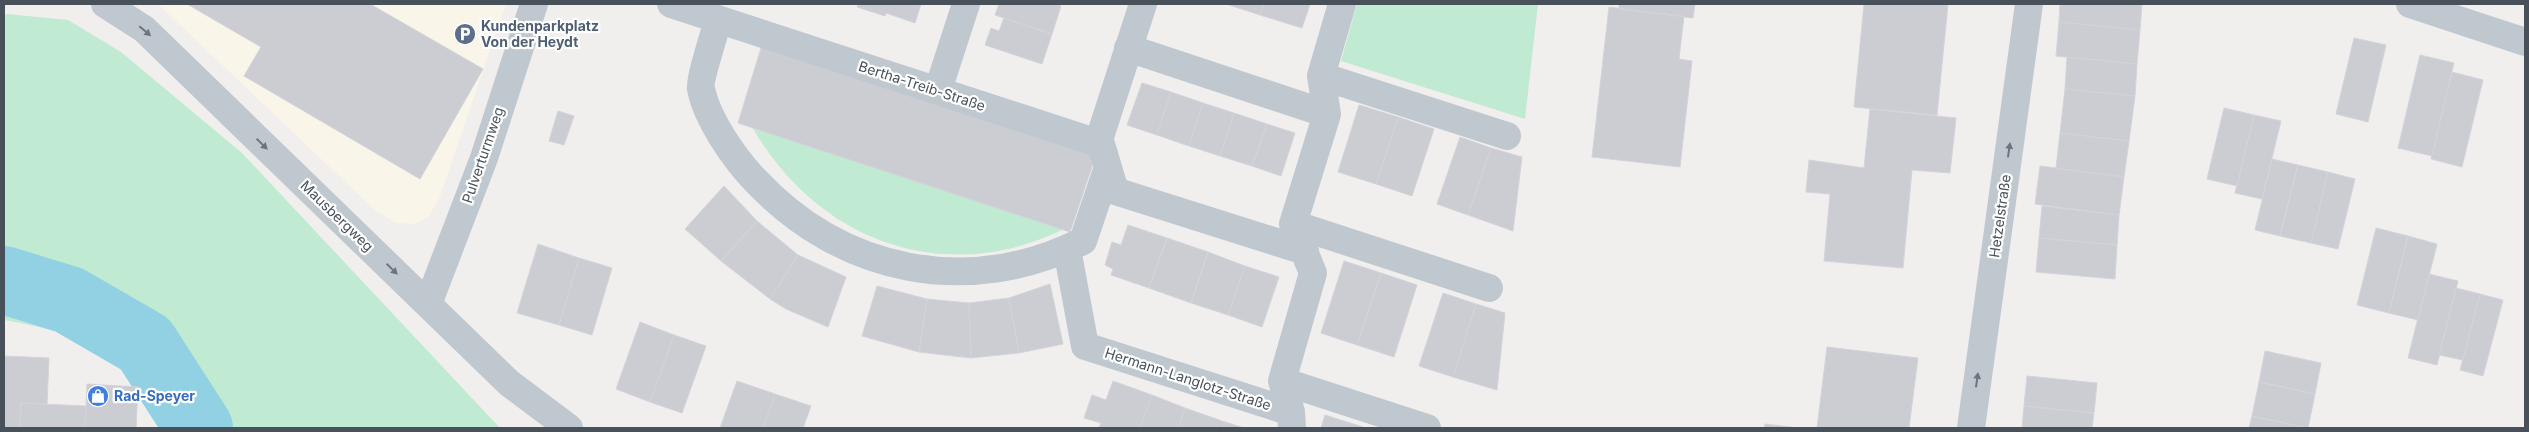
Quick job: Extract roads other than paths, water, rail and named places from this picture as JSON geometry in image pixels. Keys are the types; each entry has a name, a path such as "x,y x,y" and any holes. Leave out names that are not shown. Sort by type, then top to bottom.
{"street":[{"name":"Mausbergweg","path":"105,4 144,29 509,383 569,428"},
{"name":"Pulverturmweg","path":"428,304 484,158 534,4"},
{"name":"Bertha-Treib-Straße","path":"671,4 1098,143"},
{"path":"938,90 966,4"},
{"path":"718,20 700,87 704,100 729,147 746,171 771,197 799,220 839,244 876,259 922,269 983,270 1022,264 1083,241 1111,180 1101,144 1098,143 1143,4"},
{"path":"1342,4 1321,76 1327,114 1293,224 1489,288"},
{"name":"Hetzelstraße","path":"1971,428 2029,4"},
{"path":"2410,4 2525,42"},
{"path":"1128,48 1327,114"},
{"path":"1321,76 1507,136"},
{"path":"1111,180 1305,251"},
{"name":"Hermann-Langlotz-Straße","path":"1291,420 1282,381 1313,273 1293,224"},
{"name":"Hermann-Langlotz-Straße","path":"1066,249 1085,346 1291,420"},
{"name":"Hermann-Langlotz-Straße","path":"1282,381 1426,428"}],"waterway":[{"path":"4,280 69,300 145,344 199,428"}],"place":[{"name":"Kundenparkplatz Von der Heydt","path":"465,34"},
{"name":"Rad-Speyer","path":"98,396"}]}
